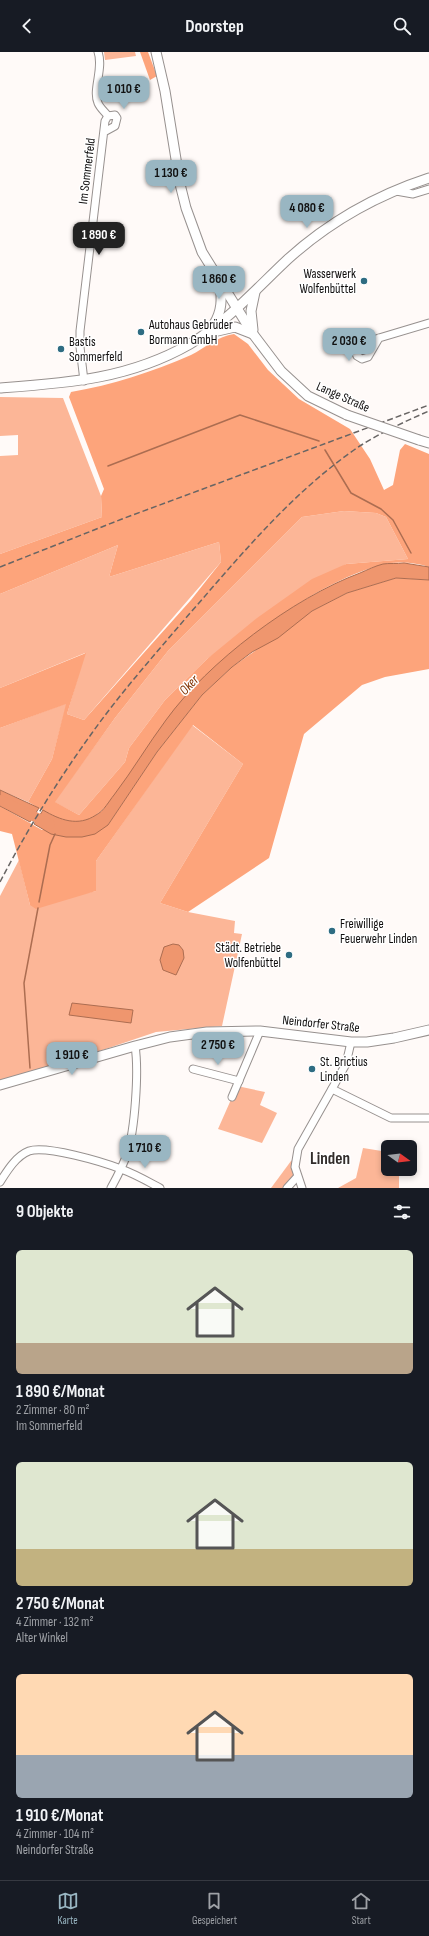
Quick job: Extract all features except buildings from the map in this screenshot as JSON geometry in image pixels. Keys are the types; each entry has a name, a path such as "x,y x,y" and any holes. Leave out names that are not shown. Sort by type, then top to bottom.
{"main road":[{"name":"Lange Straße","path":"156,52 166,91 180,184 186,208 202,252 253,334 281,371 295,386 308,396 347,415 429,443"},
{"path":"0,388 84,381 108,376 143,366 182,348 202,336 237,308 288,259 320,232 354,210 429,178"},
{"path":"212,328 218,318 221,305 220,281"},
{"path":"202,336 224,328 235,327 253,334 251,311 256,291"},
{"name":"Neindorfer Straße","path":"0,1085 170,1037 207,1032 260,1030 351,1042 394,1038 429,1030"}],"street":[{"path":"98,52 100,66 96,96 98,103 108,116"},
{"name":"Im Sommerfeld","path":"84,381 80,347 80,331 105,121 108,116 115,115 117,122 115,126 104,132"},
{"path":"396,191 413,194 429,189"},
{"path":"380,338 429,323"},
{"path":"232,1097 260,1030"},
{"path":"302,1188 297,1178 295,1166 298,1150 348,1058 351,1042"},
{"path":"111,1188 121,1168 131,1139 137,1070 135,1046"},
{"path":"193,1069 239,1081"},
{"path":"332,1089 391,1118 429,1118"},
{"path":"0,1182 15,1161 23,1154 36,1149 50,1150 121,1168 160,1188"},
{"path":"287,1188 297,1178"}],"shaded area":[{"path":"104,52 135,52 136,56 105,60"},
{"path":"140,52 148,52 157,76 150,80"},
{"path":"234,334 248,344 268,370 299,399 350,429 370,459 384,490 393,485 400,450 405,444 429,454 429,567 405,563 381,565 347,577 331,585 283,614 230,654 208,676 147,749 111,801 102,810 93,817 84,821 77,822 62,819 47,813 28,802 52,759 66,704 0,728 0,688 86,653 67,714 84,720 191,600 221,562 219,542 109,577 118,545 0,594 0,554 102,517 101,496 104,489 69,397 71,392 117,382 162,367 191,355 228,335","holes":["344,511 376,513 386,517 408,559 346,564 312,579 257,618 207,659 165,700 129,748 125,762 79,815 55,802 115,718 168,651 302,517"]},
{"path":"0,397 63,398 101,496 102,517 0,554 0,456 18,455 18,435 0,436"},
{"path":"344,511 376,513 386,517 408,559 346,564 207,659 165,700 129,748 125,762 79,815 54,802 115,718 168,651 302,517"},
{"path":"219,542 221,562 84,720 67,714 85,653 0,688 0,594 118,545 109,577"},
{"path":"404,563 429,567 429,580 396,578 347,593 312,611 278,638 252,652 232,667 202,695 157,752 108,825 95,834 82,837 66,837 51,834 34,824 43,810 56,817 69,821 83,821 99,813 121,786 159,729 184,698 228,655 280,615 307,598 334,584 371,568 383,564"},
{"path":"396,578 429,580 429,669 385,677 362,685 304,734 269,858 188,912 160,903 243,764 193,725 96,861 96,891 36,909 30,905 12,834 0,831 0,806 42,830 108,825 157,752 202,695 232,667 312,611 347,593"},
{"path":"67,703 52,759 28,802 0,790 0,728"},
{"path":"192,725 243,764 160,903 188,912 235,921 234,933 242,934 222,1026 156,1032 76,1059 0,1080 0,896 19,860 30,905 96,891 96,861"},
{"path":"0,790 39,808 30,822 0,806"},
{"path":"173,944 179,945 183,950 184,958 176,975 163,970 160,960 164,947"},
{"path":"72,1003 133,1010 131,1023 69,1015"},
{"path":"237,1086 265,1092 260,1105 277,1113 262,1143 218,1129"},
{"path":"363,1148 381,1151 381,1176 399,1176 399,1188 338,1188 356,1178"},
{"path":"296,1158 297,1177 287,1188 271,1188 291,1161"}],"waterway":[{"path":"108,466 240,415 319,441"},
{"path":"325,450 351,493 381,509 393,520 411,553"},
{"name":"Oker","path":"0,800 50,824"},
{"path":"39,902 50,845 55,834"},
{"path":"30,1068 24,983 38,908"}],"railway":[{"path":"0,567 122,519 429,405"},
{"path":"0,882 43,806 103,717 248,547 309,486 354,450 400,424 429,411"}],"place":[{"name":"Wasserwerk Wolfenbüttel","path":"364,281"},
{"name":"Autohaus Gebrüder Bormann GmbH","path":"141,332"},
{"name":"Bastis Sommerfeld","path":"61,349"},
{"name":"Freiwillige Feuerwehr Linden","path":"332,931"},
{"name":"Städt. Betriebe Wolfenbüttel","path":"289,955"},
{"name":"St. Brictius Linden","path":"312,1069"}],"district":[{"name":"Linden","path":"330,1159"}]}
